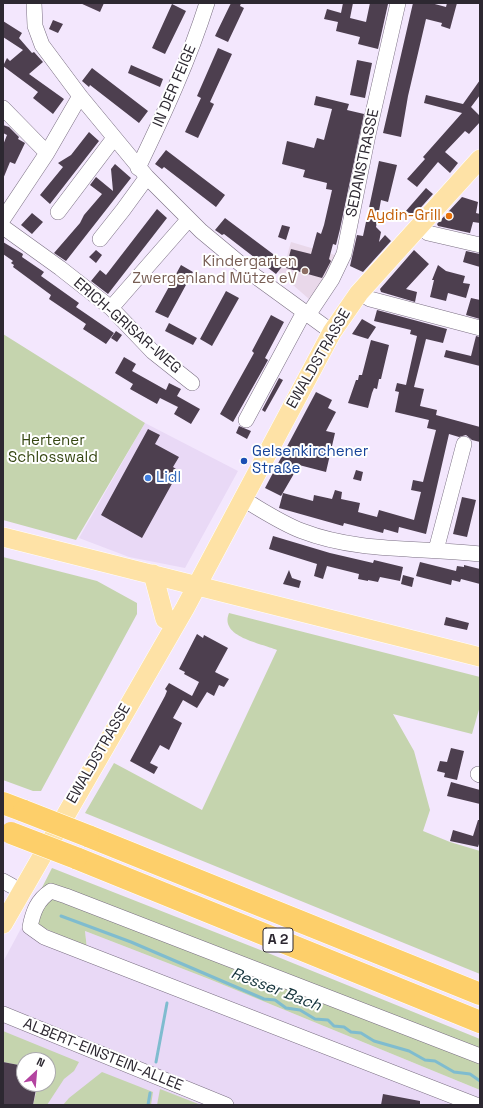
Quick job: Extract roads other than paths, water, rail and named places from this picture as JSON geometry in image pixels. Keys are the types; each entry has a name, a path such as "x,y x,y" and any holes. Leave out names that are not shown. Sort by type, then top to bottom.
{"highway":[{"name":"A 2","path":"3,803 480,994"},
{"name":"A 2","path":"7,831 480,1022"}],"main road":[{"name":"EWALDSTRASSE","path":"3,924 196,585 332,332 359,293 480,159"},
{"path":"3,537 480,657"},
{"path":"153,574 165,619"},
{"name":"EWALDSTRASSE","path":"6,889 175,601 196,585"}],"street":[{"path":"34,3 35,26 42,45 80,96 143,173 188,220 255,276 332,332"},
{"name":"IN DER FEIGE","path":"100,239 124,210 143,173 197,35 207,3"},
{"name":"SEDANSTRASSE","path":"306,313 332,279 344,254 368,135 398,3"},
{"path":"3,219 47,153 80,96"},
{"path":"3,108 47,153"},
{"path":"58,212 114,138"},
{"path":"111,308 188,220"},
{"path":"419,226 428,233 480,245"},
{"name":"ERICH-GRISAR-WEG","path":"3,227 60,268 111,308 153,352 192,383"},
{"path":"359,293 370,299 480,328"},
{"path":"246,420 306,313"},
{"path":"436,550 464,444"},
{"path":"243,499 281,522 319,536 388,549 436,550 480,554"},
{"path":"476,1105 44,937 30,927 32,914 42,896 51,892 66,896 480,1056"},
{"name":"ALBERT-EINSTEIN-ALLEE","path":"3,1014 226,1105"}],"waterway":[{"name":"Resser Bach","path":"61,916 131,942 264,999 275,1000 286,1008 300,1010 315,1019 328,1020 334,1026 344,1027 351,1032 361,1033 374,1041 409,1051 425,1060 435,1061 454,1072 470,1074 480,1081"},
{"path":"156,1062 167,1003"},
{"path":"148,1105 150,1093"}],"place":[{"name":"Aydin-Grill","path":"449,216"},
{"name":"Kindergarten Zwergenland Mütze eV","path":"305,271"},
{"name":"Gelsenkirchener Straße","path":"244,461"},
{"name":"Lidl","path":"148,478"}],"park label":[{"name":"Hertener Schlosswald","path":"53,450"}]}
